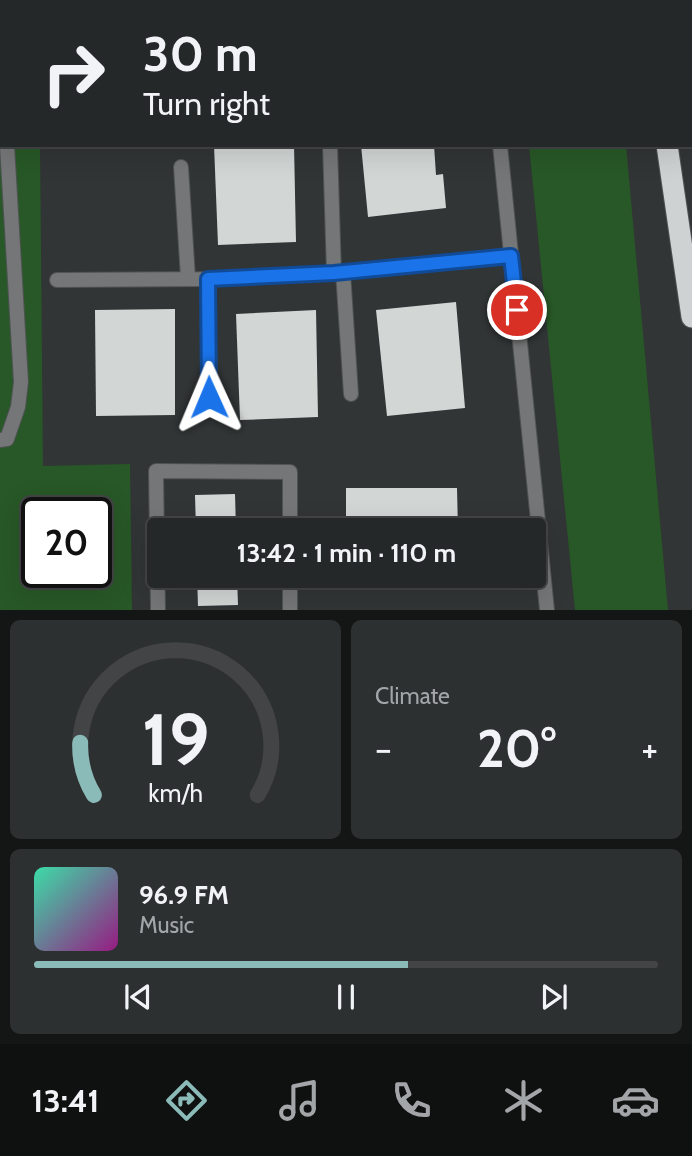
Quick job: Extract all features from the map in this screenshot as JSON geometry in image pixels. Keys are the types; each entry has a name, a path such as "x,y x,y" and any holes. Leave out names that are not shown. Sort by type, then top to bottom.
{"highway":[{"path":"667,147 692,317"}],"street":[{"path":"0,440 8,439 18,407 21,382 7,147"},
{"path":"330,147 351,394"},
{"path":"500,147 547,610"},
{"path":"181,167 188,278"},
{"path":"57,279 208,279 339,273 511,256"},
{"path":"208,279 209,397"},
{"path":"157,518 156,471 290,472 290,518"},
{"path":"158,588 158,610"},
{"path":"290,588 290,610"}],"green space":[{"path":"0,147 40,147 43,466 130,464 132,610 0,610"},
{"path":"529,147 626,147 668,610 575,610"}],"building":[{"path":"214,147 294,147 296,242 218,245"},
{"path":"361,147 434,147 436,175 443,174 446,208 368,217"},
{"path":"456,302 465,408 387,416 376,310"},
{"path":"175,309 175,415 96,416 95,310"},
{"path":"316,310 318,417 240,420 236,314"},
{"path":"346,488 457,488 458,518 346,518"},
{"path":"235,494 236,518 196,518 195,495"},
{"path":"197,588 237,588 238,605 198,606"}],"route":[{"path":"209,397 208,279 334,273 511,256 517,310"}]}
